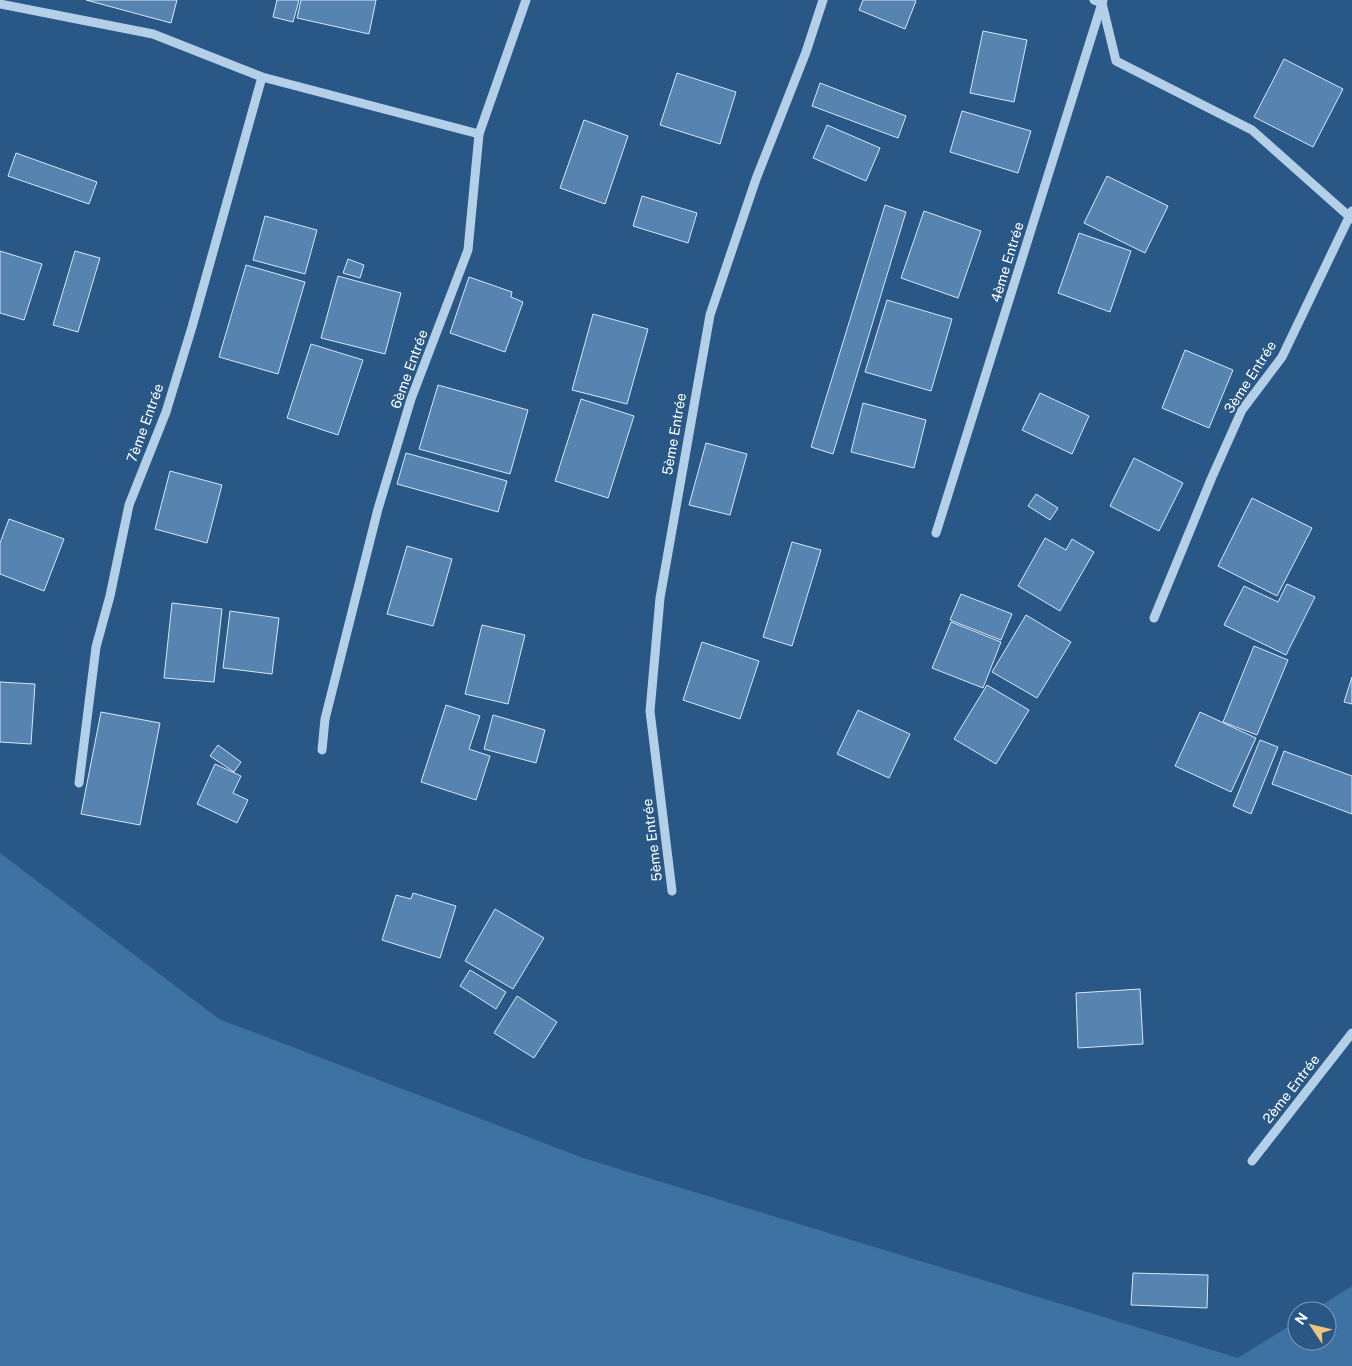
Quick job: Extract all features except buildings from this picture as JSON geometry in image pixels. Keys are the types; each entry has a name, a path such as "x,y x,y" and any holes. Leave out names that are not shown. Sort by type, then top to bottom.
{"street":[{"name":"6ème Entrée","path":"322,750 327,710 378,509 411,400 468,250 479,134 526,0"},
{"name":"5ème Entrée","path":"672,891 650,711 660,598 710,315 756,179 806,52 823,0"},
{"path":"1100,1 1116,61 1252,130 1351,216"},
{"name":"4ème Entrée","path":"936,533 1100,1"},
{"path":"0,4 153,34 262,77 479,134"},
{"name":"7ème Entrée","path":"79,783 96,647 110,596 129,504 166,412 262,77"},
{"name":"3ème Entrée","path":"1154,618 1212,477 1242,410 1282,357 1351,216"},
{"name":"2ème Entrée","path":"1252,1161 1352,1033"}],"shaded area":[{"path":"0,853 219,1019 583,1158 1238,1358 1287,1327 1287,1351 1337,1351 1337,1301 1328,1301 1352,1286 1352,1366 0,1366"}]}
